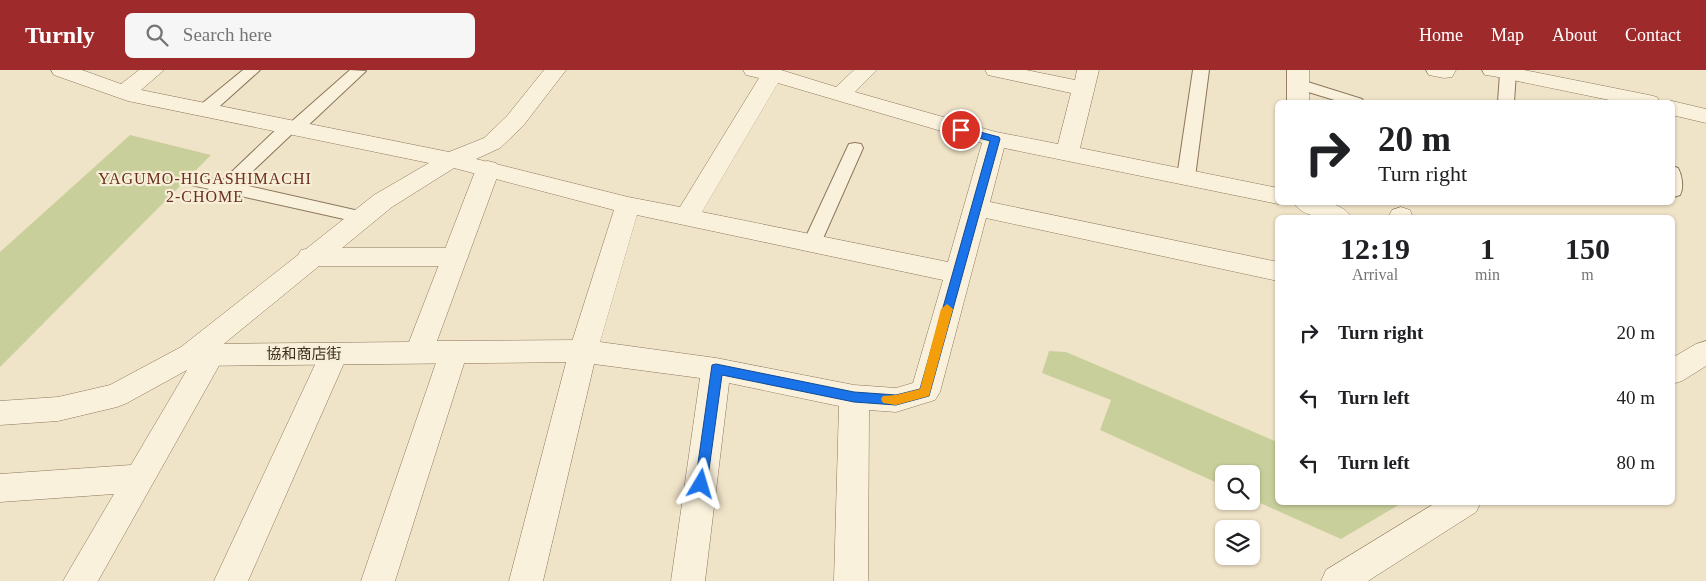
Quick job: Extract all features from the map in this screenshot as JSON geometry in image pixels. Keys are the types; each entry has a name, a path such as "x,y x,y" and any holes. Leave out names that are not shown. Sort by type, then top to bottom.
{"street":[{"path":"62,70 124,92 451,160 628,205 956,273 995,139"},
{"path":"124,92 153,70"},
{"path":"0,413 58,409 117,395 201,355 310,257 383,201 451,160 492,143 515,121 555,70"},
{"path":"840,95 866,70"},
{"path":"996,70 1086,79 1067,153"},
{"path":"1437,70 1444,72 1445,70"},
{"path":"687,216 763,72 995,139 1275,195"},
{"path":"1500,72 1638,100"},
{"path":"1675,109 1706,116"},
{"path":"418,354 488,170"},
{"path":"526,581 582,351 628,205"},
{"path":"1312,205 1333,215"},
{"path":"975,207 1275,271"},
{"path":"310,257 455,257"},
{"name":"協和商店街","path":"201,355 453,354 582,351 716,369 854,397 896,400 925,392 956,273"},
{"path":"1675,371 1706,352"},
{"path":"230,581 334,354"},
{"path":"378,581 453,354"},
{"path":"80,581 140,478 201,355"},
{"path":"688,581 716,369"},
{"path":"851,581 854,397"},
{"path":"0,488 140,478"},
{"path":"1338,581 1460,505"}],"lane":[{"path":"205,110 252,70"},
{"path":"1186,177 1201,70"},
{"path":"226,187 358,71"},
{"path":"1500,72 1506,100"},
{"path":"1298,85 1349,100"},
{"path":"812,243 855,148"},
{"path":"193,180 362,217"}],"green space":[{"path":"130,135 211,155 0,367 0,252"},
{"path":"1049,351 1066,352 1275,441 1275,505 1399,505 1341,539 1260,503 1260,465 1215,465 1215,482 1100,430 1111,400 1042,373"}],"slow traffic":[{"path":"887,399 896,400 925,392 947,309"}],"district":[{"name":"YAGUMO-HIGASHIMACHI 2-CHOME","path":"205,187"}],"route":[{"path":"701,484 716,369 854,397 896,400 925,392 956,273 995,139 961,130"}]}
